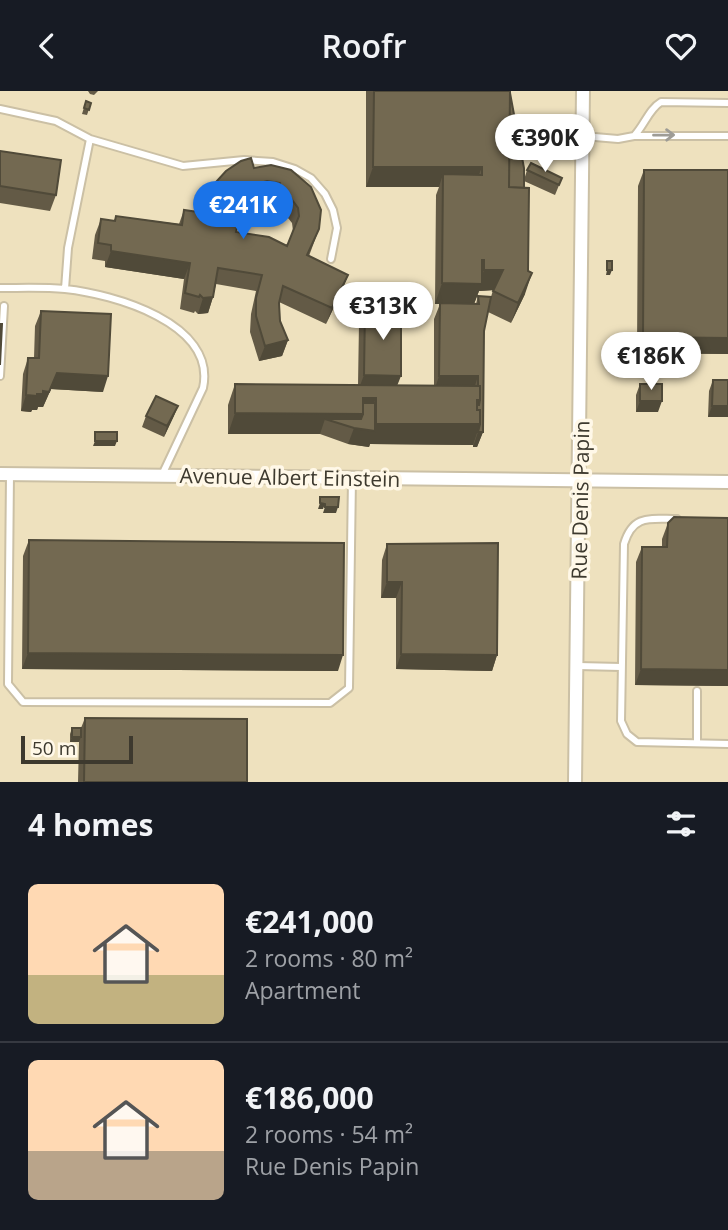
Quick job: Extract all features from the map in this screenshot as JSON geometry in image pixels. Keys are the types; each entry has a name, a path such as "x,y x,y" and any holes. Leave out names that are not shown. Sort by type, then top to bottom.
{"street":[{"name":"Rue Denis Papin","path":"576,782 583,91"},
{"name":"Avenue Albert Einstein","path":"5,474 728,482"}],"lane":[{"path":"634,136 654,106 661,102 728,103"},
{"path":"0,109 56,121 90,139 183,166 244,160 273,162 295,169 311,178 333,210 337,228 331,259"},
{"path":"583,136 618,139 634,136 728,136"},
{"path":"65,289 68,248 90,139"},
{"path":"0,288 65,289 127,302 161,318 186,337 198,351 204,364 205,376 162,475"},
{"path":"0,376 4,306"},
{"path":"5,474 8,684 23,702 330,703 349,688 352,478"},
{"path":"686,519 644,519 628,531 624,544 621,721 627,734 637,742 728,744"},
{"path":"578,666 621,667"},
{"path":"696,691 697,743"}],"shaded area":[{"path":"0,91 728,91 728,782 0,782"}],"building":[{"path":"374,91 510,91 509,187 529,188 528,271 532,273 518,303 493,291 503,270 484,270 484,260 482,284 442,283 443,174 482,175 482,167 373,167"},
{"path":"510,93 524,168 524,188 509,187"},
{"path":"86,101 91,103 89,110 84,108"},
{"path":"0,151 61,160 56,195 0,186"},
{"path":"251,158 254,168 271,165 291,170 311,187 321,210 319,229 307,255 348,275 332,308 283,286 279,303 280,321 288,340 265,346 256,316 256,298 262,275 218,268 213,297 203,298 185,293 190,263 111,251 111,245 98,243 101,219 115,221 116,216 182,225 184,210 211,214 217,191 213,189 216,182 241,161","holes":["267,181 280,183 279,190 290,197 298,208 299,216 287,246 269,237 236,232 242,205 235,201 242,192"]},
{"path":"531,163 562,178 559,185 527,170"},
{"path":"644,170 728,170 728,338 643,337"},
{"path":"607,261 612,261 612,270 607,270"},
{"path":"478,296 491,297 484,331 483,432 478,432 478,376 439,376 440,303 479,304"},
{"path":"365,308 401,308 401,376 364,375"},
{"path":"41,311 111,314 108,376 57,373 49,392 43,391 43,394 37,396 26,395 28,358 39,358"},
{"path":"0,324 2,324 0,365"},
{"path":"713,380 728,380 728,406 712,406"},
{"path":"235,384 480,386 477,410 480,410 480,424 376,424 376,398 363,398 363,414 235,413"},
{"path":"640,384 662,384 662,401 640,401"},
{"path":"156,396 178,406 167,426 146,416"},
{"path":"363,403 375,403 375,431 325,419 361,419"},
{"path":"95,432 117,432 117,441 95,441"},
{"path":"320,497 339,497 338,507 325,507 325,504 320,503"},
{"path":"674,517 728,518 728,670 641,669 642,547 667,547 668,523"},
{"path":"29,540 344,543 343,655 28,653"},
{"path":"498,543 497,655 401,654 402,582 387,582 387,544"},
{"path":"85,718 247,719 247,782 84,782"},
{"path":"72,728 81,728 81,737 72,737"}]}
